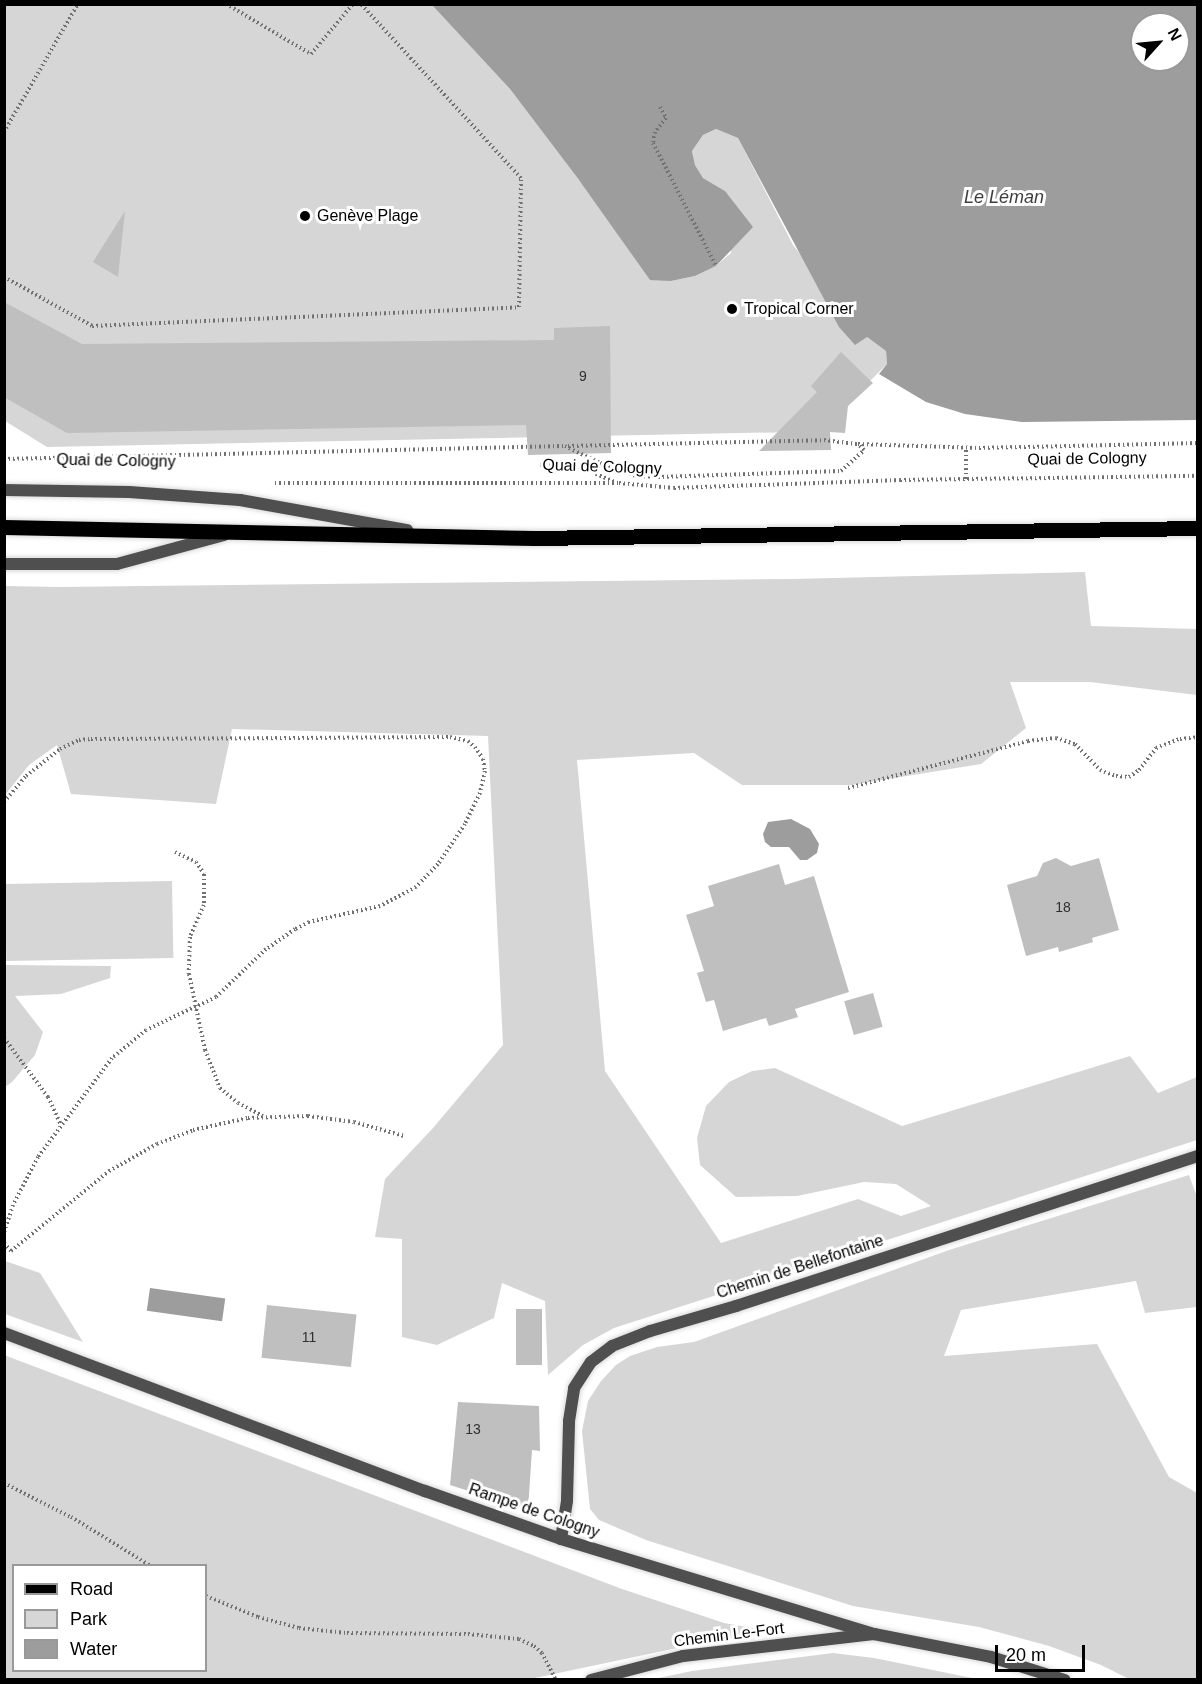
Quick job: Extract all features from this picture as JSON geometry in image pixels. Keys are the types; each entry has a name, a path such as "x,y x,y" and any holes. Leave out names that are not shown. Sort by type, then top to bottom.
{"main road":[{"path":"4,527 534,538 1197,528"}],"street":[{"path":"4,490 129,492 240,500 435,536"},
{"path":"4,564 117,564 234,532"},
{"name":"Chemin de Bellefontaine","path":"561,1539 567,1500 569,1421 574,1388 591,1362 612,1346 650,1331 736,1306 1197,1156"},
{"name":"Rampe de Cologny","path":"4,1333 414,1487 561,1539 874,1634 992,1657 1065,1680"},
{"name":"Chemin Le-Fort","path":"591,1680 683,1656 874,1634"}],"path":[{"path":"4,132 78,4"},
{"path":"226,4 311,54 354,4"},
{"path":"4,277 92,326 519,307 521,178 361,4"},
{"path":"660,107 666,118 655,132 654,143 716,266"},
{"path":"4,459 824,440 858,444 966,447 1197,443"},
{"path":"566,446 600,463 635,476 658,477 841,471 864,450 858,444"},
{"path":"966,447 966,479"},
{"path":"540,465 575,465 619,483"},
{"name":"Quai de Cologny","path":"271,482 619,483 674,488 966,479 1197,476"},
{"path":"4,802 39,765 60,749 79,740 450,737 468,741 480,752 485,771 480,793 465,824 438,864 416,887 380,906 309,922 295,929 266,949 224,991 208,1002 194,1006 159,1023 124,1047 96,1077 38,1156 13,1205 4,1232"},
{"path":"848,788 1028,741 1056,738 1075,744 1100,770 1116,776 1129,777 1139,770 1156,748 1180,738 1197,737"},
{"path":"175,852 196,862 204,874 204,905 190,937 189,974 205,1050 220,1088 238,1103 263,1117"},
{"path":"4,1038 48,1097 61,1124"},
{"path":"4,1243 12,1251 109,1171 157,1144 193,1130 263,1117 308,1116 354,1122 404,1136"},
{"path":"4,1483 71,1517 148,1564"},
{"path":"207,1596 258,1617 299,1628 347,1633 468,1634 519,1639 542,1653 556,1680"}],"green space":[{"name":"Genève Plage","path":"4,5 432,5 510,89 579,180 671,281 695,276 716,266 731,253 725,191 703,178 695,165 692,151 703,135 716,129 738,138 793,245 867,337 886,351 887,364 846,405 845,431 47,447 5,421"},
{"path":"1085,572 1091,626 1197,629 1197,695 1090,682 1010,682 1026,728 981,764 851,785 742,785 694,753 577,760 605,1071 721,1243 858,1199 901,1216 931,1206 896,1184 864,1182 797,1196 736,1197 700,1165 697,1138 706,1106 729,1082 752,1071 775,1068 902,1126 1130,1056 1158,1093 1197,1077 1197,1140 614,1328 583,1345 548,1375 545,1301 502,1283 494,1318 437,1345 402,1337 402,1239 375,1237 385,1179 433,1128 503,1045 488,736 232,729 216,804 71,794 57,745 29,765 5,795 5,586 793,579"},
{"path":"172,881 173,958 6,961 5,884"},
{"path":"5,965 111,966 110,978 61,994 15,996 43,1032 35,1055 5,1087"},
{"path":"1189,1175 1197,1197 1197,1307 1145,1313 1136,1281 961,1310 944,1356 1097,1344 1169,1477 1197,1493 1197,1679 1129,1679 1101,1665 1049,1646 979,1627 853,1606 646,1540 599,1520 590,1509 582,1431 588,1401 601,1381 616,1365 630,1356 657,1347 694,1342 949,1250"},
{"path":"5,1261 40,1273 83,1342 5,1314"},
{"path":"4,1355 622,1589 724,1623 776,1632 715,1640 530,1679 5,1679"},
{"path":"833,1653 874,1658 977,1679 654,1679 692,1671"}],"water":[{"name":"Le Léman","path":"432,5 1197,5 1197,420 1022,422 965,414 926,402 879,374 887,364 886,351 867,337 855,345 839,327 738,138 716,129 703,135 692,151 695,165 703,178 725,191 753,227 716,266 695,276 671,281 650,280 579,180 510,89"},
{"path":"791,819 810,829 819,844 817,853 807,860 800,860 789,847 771,847 765,842 763,834 768,822"},
{"path":"150,1288 225,1299 222,1321 147,1311"}],"building":[{"path":"125,211 118,277 93,262"},
{"path":"4,302 82,344 554,340 554,328 610,326 611,453 528,455 526,425 67,433 4,397"},
{"path":"841,352 873,383 848,406 845,433 830,432 831,450 759,451 817,392 811,386"},
{"path":"1056,858 1071,866 1099,858 1119,930 1092,938 1093,942 1059,952 1058,947 1026,956 1007,885 1037,876 1043,863"},
{"path":"779,864 785,885 814,876 849,992 795,1009 798,1017 769,1026 766,1018 723,1031 714,1000 706,1002 697,973 704,971 686,915 714,906 708,886"},
{"path":"873,993 883,1027 854,1035 844,1001"},
{"path":"267,1305 357,1314 351,1367 261,1358"},
{"path":"516,1309 542,1309 542,1365 516,1365"},
{"path":"458,1402 539,1406 540,1451 532,1450 528,1510 450,1485"}],"place":[{"name":"Genève Plage","path":"305,216"},
{"name":"Tropical Corner","path":"732,309"}]}
